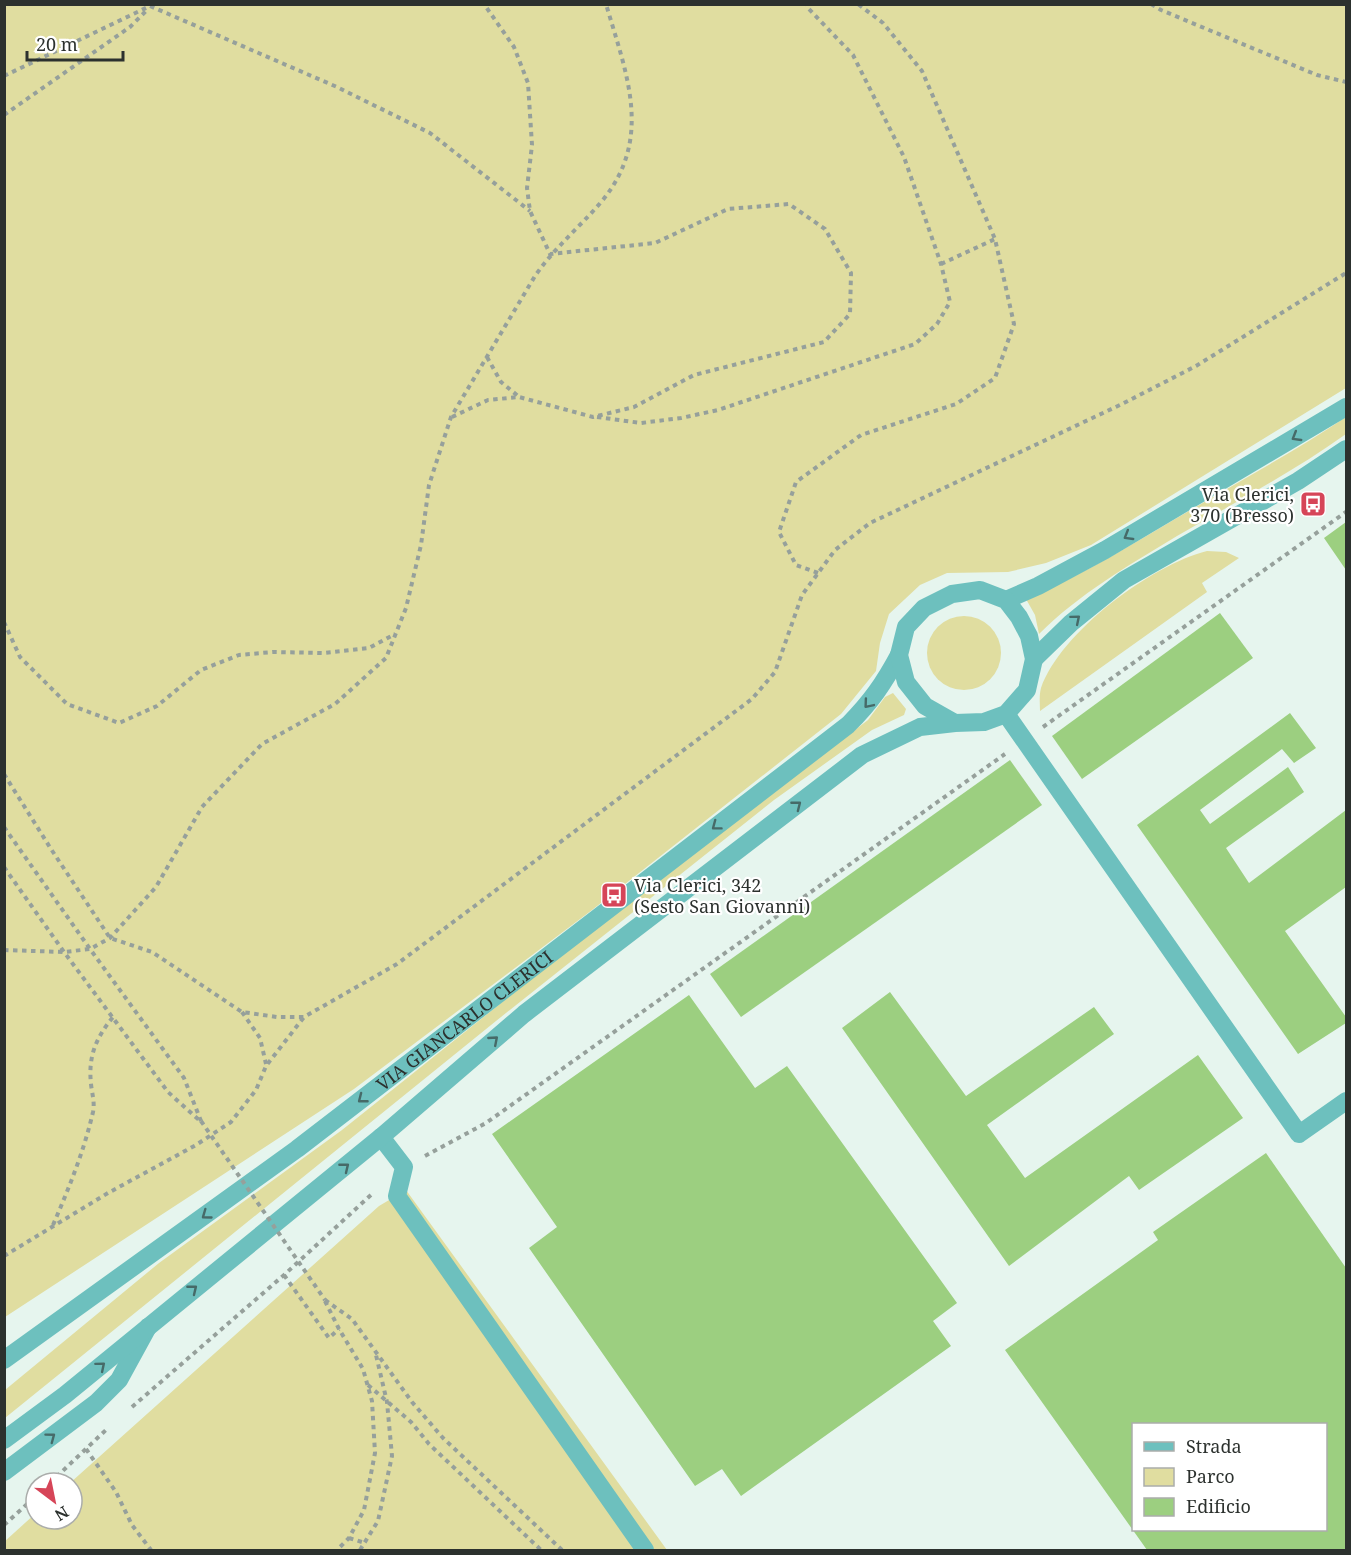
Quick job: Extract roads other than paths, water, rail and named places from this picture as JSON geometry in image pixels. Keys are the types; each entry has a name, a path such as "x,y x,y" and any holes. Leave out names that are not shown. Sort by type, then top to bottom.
{"street":[{"path":"1006,600 1038,586 1097,554 1347,407"},
{"path":"1034,659 1071,623 1124,580 1298,481 1347,449"},
{"path":"980,590 1006,600 1019,617 1029,636 1034,659 1027,690 1006,714 984,722 955,723 925,706 906,682 899,655 906,627 924,608 952,594 980,590"},
{"name":"VIA GIANCARLO CLERICI","path":"4,1360 297,1149 848,725 869,704 899,655"},
{"path":"1006,714 1299,1134 1347,1101"},
{"name":"VIA GIANCARLO CLERICI","path":"4,1440 65,1395 381,1137 524,1014 862,755 920,727 955,723"},
{"path":"381,1137 404,1167 397,1196 645,1551"},
{"name":"VIA GIANCARLO CLERICI","path":"4,1473 96,1403 119,1380 148,1326"}],"place":[{"name":"Via Clerici, 370 (Bresso)","path":"1313,504"},
{"name":"Via Clerici, 342 (Sesto San Giovanni)","path":"614,895"}]}
